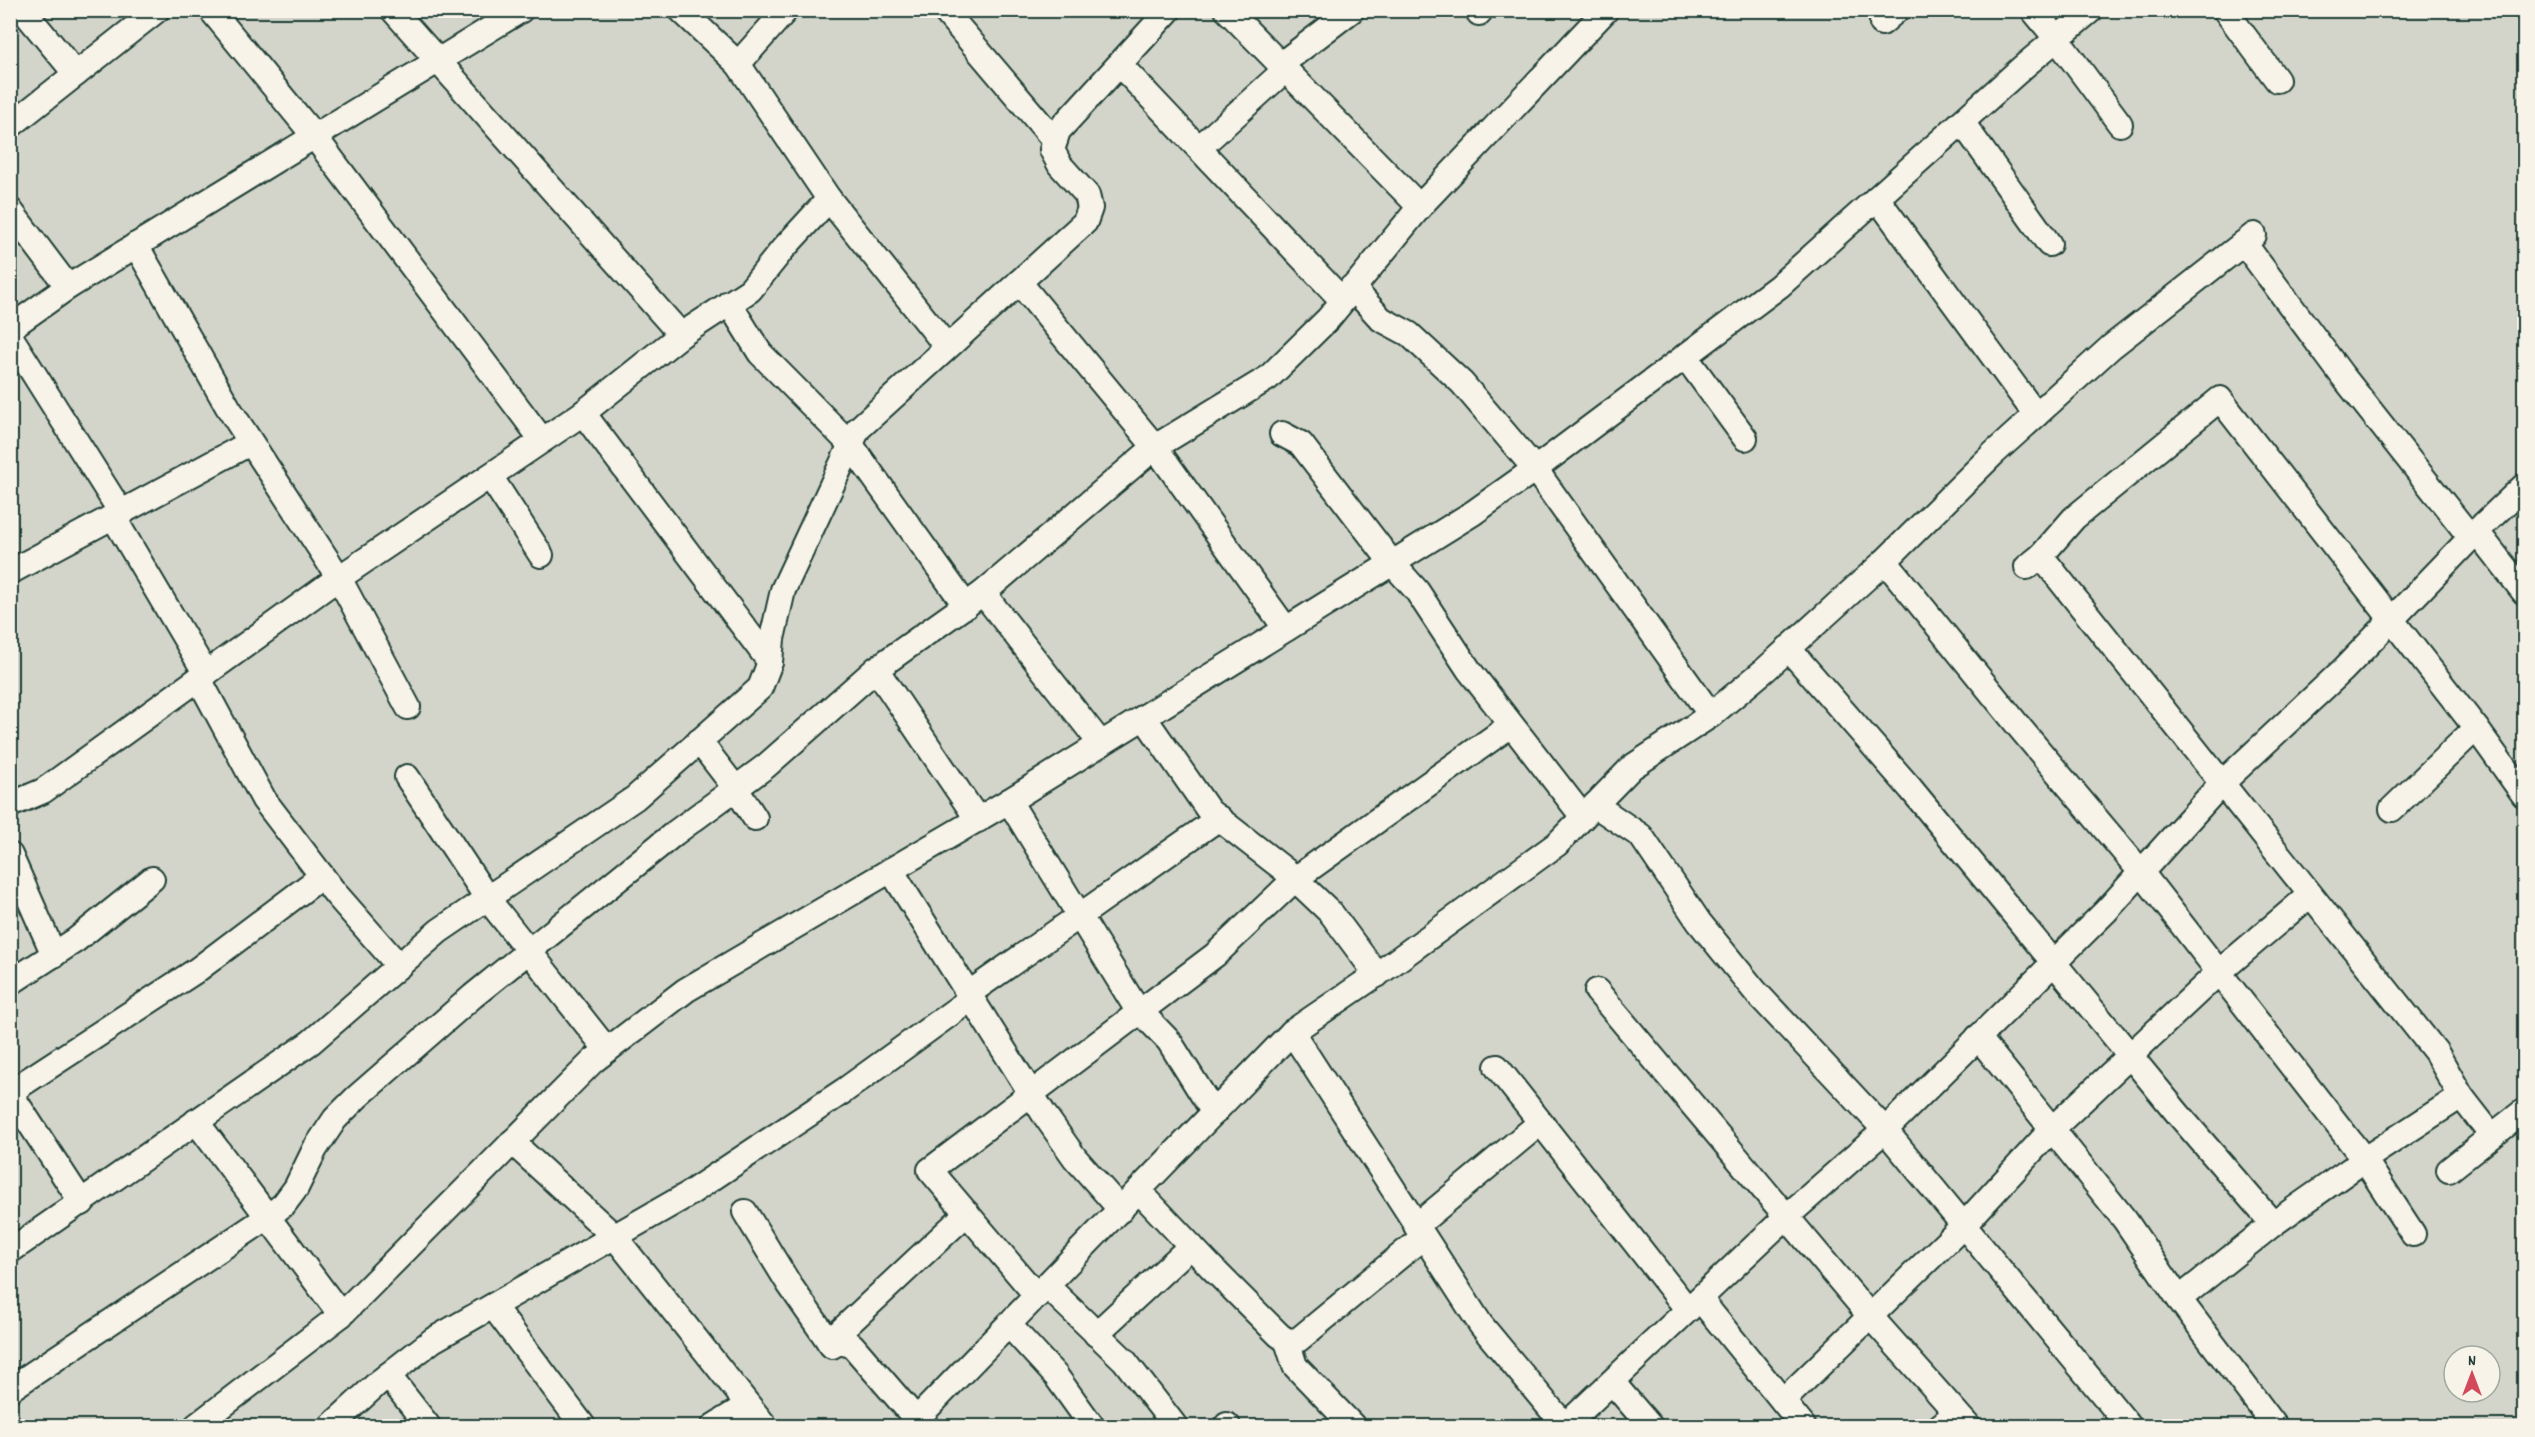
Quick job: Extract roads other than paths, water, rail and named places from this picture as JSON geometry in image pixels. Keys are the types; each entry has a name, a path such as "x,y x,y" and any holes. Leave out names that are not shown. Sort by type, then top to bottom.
{"street":[{"path":"23,10 76,74"},
{"path":"10,126 157,10"},
{"path":"211,10 315,137 542,440"},
{"path":"393,10 681,335"},
{"path":"10,328 68,287 521,10"},
{"path":"681,10 738,64 829,199 947,346"},
{"path":"738,64 786,10"},
{"path":"944,10 1055,141"},
{"path":"10,1251 311,1042 439,931 635,798 760,688 770,662 772,639 783,590 858,429 1085,222 1090,208 1087,195 1060,165 1052,150 1058,131 1169,10"},
{"path":"1227,10 1420,207"},
{"path":"1198,148 1282,67 1352,10"},
{"path":"10,1389 268,1217 284,1204 296,1188 315,1149 335,1119 473,996 639,862 766,766 876,669 974,599 1155,447 1268,378 1328,319 1420,207 1606,10"},
{"path":"2032,10 2057,39 2120,124"},
{"path":"204,1424 341,1316 593,1061 686,990 978,820 1473,513 1779,286 2091,10"},
{"path":"2225,10 2277,80"},
{"path":"1120,64 1198,148 1347,294 1381,319 1409,334 1462,383 1535,469 1712,715"},
{"path":"1962,122 2049,244"},
{"path":"1877,198 2036,415"},
{"path":"10,805 43,791 339,578 583,413 681,335 750,290 783,249 829,199"},
{"path":"10,210 68,287"},
{"path":"745,1212 832,1346 838,1342 852,1344 916,1424 1292,1032 1377,975 1557,844 1632,767 1712,715 1885,561 1993,454 2111,347 2249,239 2342,375 2524,592"},
{"path":"136,245 250,443 339,578 408,707"},
{"path":"1018,282 1155,447 1286,629"},
{"path":"729,303 760,353 851,445 974,599 1101,744"},
{"path":"10,336 118,516 264,800 322,876 399,966"},
{"path":"1685,356 1745,438"},
{"path":"2492,1136 2461,1096 2436,1052 2221,784 2034,561 2074,518 2220,399 2476,728 2524,795"},
{"path":"583,413 770,662"},
{"path":"1282,434 1301,444 1392,564 1417,591 1469,670 1511,724 1589,811 1641,836 1699,922 1755,991 1885,1130 2129,1426"},
{"path":"10,572 118,516 250,443"},
{"path":"490,476 541,555"},
{"path":"1292,1032 1481,1325 1565,1426 1786,1217 1885,1130 2106,911 2221,784 2343,670 2524,486"},
{"path":"1885,561 2020,728 2141,872 2364,1160 2413,1234"},
{"path":"1788,648 1911,789 2273,1224"},
{"path":"876,669 978,820"},
{"path":"1144,717 1209,810 1295,879 1331,913 1377,975"},
{"path":"1175,1426 1124,1360 1096,1334 1042,1291 967,1213 930,1170 1215,955 1295,879 1511,724"},
{"path":"2392,809 2476,728"},
{"path":"699,741 755,818"},
{"path":"407,777 487,898 607,1050"},
{"path":"1009,801 1078,917 1135,1006 1169,1041 1214,1113"},
{"path":"331,1426 388,1375 433,1340 687,1195 805,1116 1078,917 1219,818"},
{"path":"10,855 54,955"},
{"path":"891,870 1075,1158 1121,1210"},
{"path":"82,1203 10,1093 197,970 322,876"},
{"path":"10,983 54,955 152,879"},
{"path":"1783,1401 1964,1225 2052,1129 2218,973 2310,895"},
{"path":"1597,991 1870,1316 1955,1422"},
{"path":"1978,1037 2126,1220 2179,1299 2275,1426"},
{"path":"1497,1067 1540,1123 1694,1305 1783,1401 1803,1426"},
{"path":"2179,1299 2273,1224 2461,1096"},
{"path":"2449,1170 2524,1113"},
{"path":"196,1120 341,1316"},
{"path":"1287,1341 1298,1340 1540,1123"},
{"path":"512,1142 615,1237 765,1426"},
{"path":"1139,1191 1287,1341 1295,1366 1353,1426"},
{"path":"830,1342 967,1213"},
{"path":"1096,1334 1191,1246"},
{"path":"493,1306 583,1426"},
{"path":"1009,1325 1056,1376 1092,1426"},
{"path":"388,1375 428,1426"},
{"path":"1612,1382 1650,1426"},
{"path":"714,1426 748,1405"}]}
